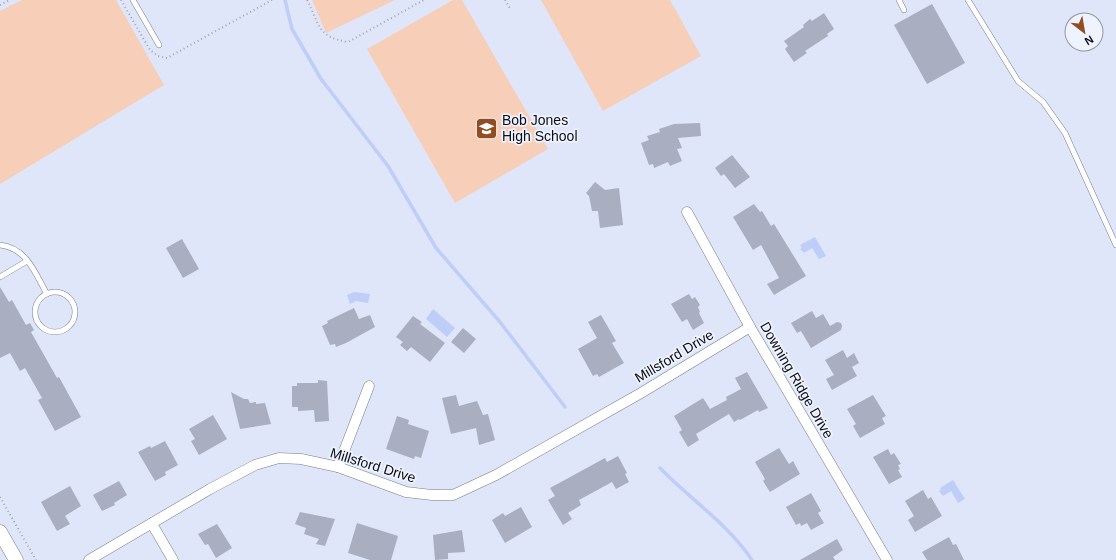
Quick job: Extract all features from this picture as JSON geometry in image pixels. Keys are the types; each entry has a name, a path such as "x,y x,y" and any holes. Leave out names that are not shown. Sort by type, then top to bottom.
{"main road":[{"path":"0,532 16,560"}],"street":[{"name":"Downing Ridge Drive","path":"687,212 750,327 887,560"},
{"name":"Millsford Drive","path":"89,560 210,489 255,465 279,458 301,459 338,467 406,492 432,495 453,495 496,475 641,393 750,327"},
{"path":"338,467 369,386"},
{"path":"152,524 173,560"}],"lane":[{"path":"133,0 159,45"},
{"path":"899,0 904,10"},
{"path":"968,0 1018,81 1043,102 1065,133 1116,245"},
{"path":"0,245 15,248 22,253 47,294"},
{"path":"0,277 27,260"},
{"path":"60,293 71,300 74,306 74,320 64,330 51,332 45,329 37,320 36,308 42,297 47,294 60,293"}],"path":[{"path":"0,5 10,0"},
{"path":"121,0 150,50 158,56 167,58 272,0"},
{"path":"307,0 324,34 335,40 348,42 424,0"},
{"path":"505,0 511,10"},
{"path":"0,497 36,560"}],"shaded area":[{"path":"22,0 116,0 164,85 0,184 0,11"},
{"path":"312,0 395,0 326,33"},
{"path":"453,0 462,0 548,149 455,203 367,49"},
{"path":"541,0 670,0 701,56 603,111"}],"water":[{"path":"815,237 826,256 819,259 812,248 804,253 800,249 802,248 800,245"},
{"path":"354,292 370,294 368,303 356,301 350,304 347,295"},
{"path":"433,309 455,328 447,337 426,319"},
{"path":"953,480 965,499 958,503 951,491 943,496 939,491 941,490 940,488"}],"building":[{"path":"932,4 965,63 927,84 894,25"},
{"path":"824,13 834,29 827,34 828,36 805,51 807,53 794,62 785,49 788,46 784,41 804,27 803,25 810,19 812,21"},
{"path":"700,123 701,136 678,138 682,148 677,149 682,161 670,166 668,162 654,168 653,164 649,165 641,143 649,140 647,136 660,132 659,129 674,124"},
{"path":"732,155 750,177 735,188 724,174 721,176 715,168"},
{"path":"595,182 605,190 619,188 623,225 600,228 598,211 592,211 589,196 586,193"},
{"path":"754,204 760,212 762,211 771,226 774,224 806,276 774,295 767,284 779,278 761,245 753,250 733,217"},
{"path":"182,239 199,269 183,278 166,248"},
{"path":"0,287 9,302 12,300 26,325 30,323 34,330 31,332 57,378 59,377 81,417 55,431 38,400 42,398 25,368 20,371 10,353 0,358"},
{"path":"689,294 692,299 695,297 700,305 698,307 699,313 704,323 693,330 687,319 682,322 671,304"},
{"path":"354,308 359,319 370,315 375,327 336,347 335,344 330,345 322,326 328,323 327,321"},
{"path":"812,311 816,318 823,314 830,326 837,322 841,323 842,326 841,330 811,348 801,331 797,333 791,323"},
{"path":"601,315 616,341 612,343 624,363 599,377 597,374 593,376 578,349 597,338 588,322"},
{"path":"413,316 422,322 420,324 445,343 430,362 411,347 407,351 400,345 403,342 396,337"},
{"path":"463,328 476,339 464,353 451,342"},
{"path":"843,350 847,358 854,353 859,363 852,367 857,376 832,390 826,379 834,375 825,360"},
{"path":"747,372 768,408 759,412 758,410 734,422 729,414 696,434 699,440 688,447 679,432 682,430 674,416 703,398 710,409 727,400 726,397 741,389 735,378"},
{"path":"318,380 327,381 329,421 315,422 314,410 298,411 298,407 292,407 292,386 297,386 297,383 318,383"},
{"path":"231,392 244,399 248,399 250,403 265,403 271,424 240,429"},
{"path":"456,395 459,406 477,401 483,415 488,414 495,440 479,445 476,428 451,434 442,398"},
{"path":"873,395 886,416 882,418 885,424 860,438 853,426 856,424 847,409"},
{"path":"213,415 227,439 199,455 191,441 195,439 189,429"},
{"path":"397,416 409,420 408,424 429,431 421,458 415,456 414,459 386,449"},
{"path":"165,441 178,465 165,472 166,475 155,481 138,452 150,446 151,448"},
{"path":"779,448 789,464 793,461 800,474 770,492 763,481 765,479 755,462"},
{"path":"888,449 891,455 894,453 901,464 898,465 900,469 898,470 902,477 889,484 873,457"},
{"path":"618,456 627,473 625,474 629,482 616,489 612,482 579,500 581,505 568,513 572,519 563,525 548,500 555,496 550,488 605,458 607,462"},
{"path":"119,481 127,495 114,503 115,505 102,511 93,495"},
{"path":"70,486 81,506 65,516 70,524 57,531 41,502"},
{"path":"923,490 928,499 931,497 942,516 915,532 908,520 914,516 905,501"},
{"path":"811,493 821,511 818,513 824,523 811,530 807,523 801,526 800,523 796,525 786,507"},
{"path":"521,507 532,527 505,543 492,520 503,513 505,516"},
{"path":"300,512 335,519 325,546 316,544 319,539 304,534 306,528 295,524"},
{"path":"357,523 398,536 391,560 370,560 348,553"},
{"path":"217,524 232,548 216,558 208,544 205,545 198,534"},
{"path":"462,530 465,552 448,553 448,559 435,560 433,535"},
{"path":"949,537 953,545 956,544 964,560 927,560 922,552"},
{"path":"837,539 843,550 833,557 835,560 800,560"}],"waterway":[{"path":"285,0 292,29 321,79 388,166 436,248 500,322 565,407"},
{"path":"660,468 720,523 732,535 752,560"}],"place":[{"name":"Bob Jones High School","path":"486,128"}]}
